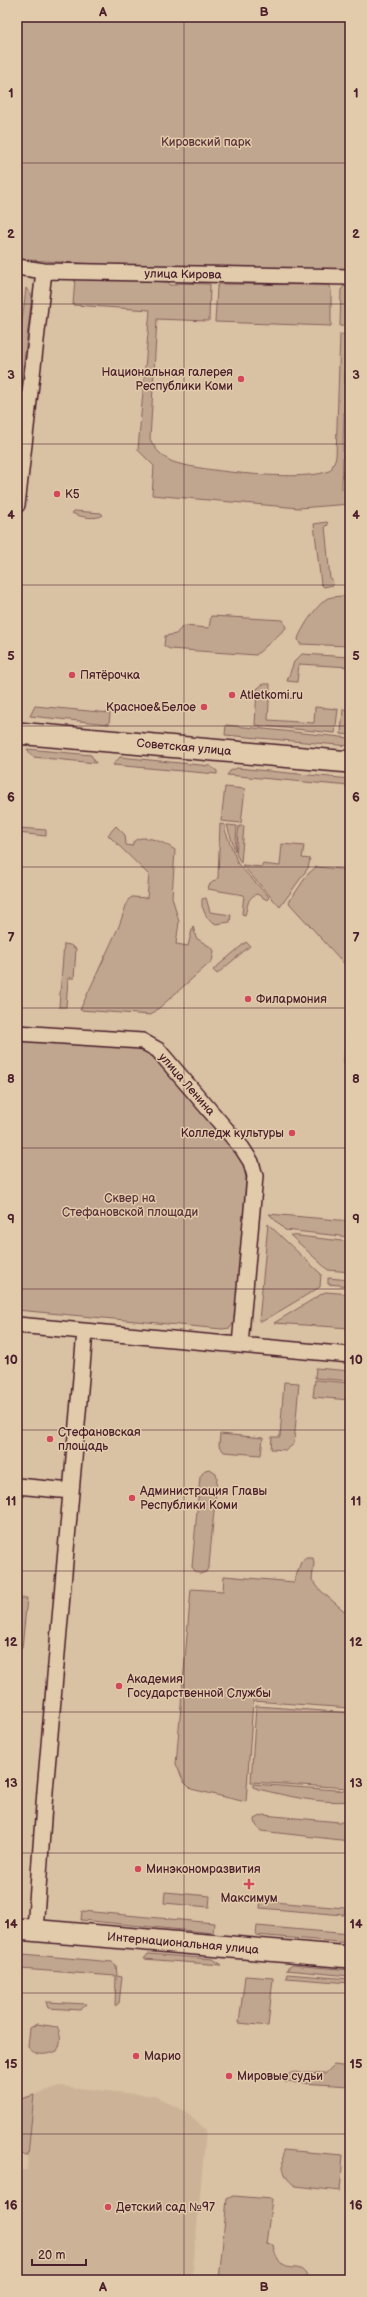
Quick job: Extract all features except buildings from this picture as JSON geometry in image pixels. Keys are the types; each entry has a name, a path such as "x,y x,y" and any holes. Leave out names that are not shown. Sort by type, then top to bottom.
{"main road":[{"name":"Советская улица","path":"17,733 350,762"},
{"name":"Интернациональная улица","path":"26,1929 350,1957"}],"street":[{"name":"улица Кирова","path":"17,267 44,272 350,277"},
{"path":"17,506 44,272"},
{"name":"улица Ленина","path":"17,1033 142,1041 158,1050 242,1148 251,1162 255,1176 240,1345"},
{"path":"17,1325 350,1355"},
{"path":"26,1929 71,1491 85,1332"},
{"path":"17,1486 71,1491"}],"shaded area":[{"name":"Детский сад №97","path":"59,2086 155,2096 188,2113 206,2130 193,2269 189,2280 17,2280 17,2170 27,2170 34,2095"}],"green space":[{"name":"Кировский парк","path":"17,17 350,17 350,269 142,266 17,259"},
{"path":"75,278 169,282 169,285 176,285 176,283 210,284 209,321 157,319 150,439 164,457 172,462 190,466 231,472 279,476 319,474 331,470 336,457 340,334 346,335 342,489 350,489 350,504 299,508 152,495 154,466 138,450 150,310 73,305"},
{"path":"219,284 328,285 331,290 331,326 215,322 217,288"},
{"path":"344,286 350,287 350,327 340,326 341,290"},
{"path":"26,288 32,296 17,418 17,365"},
{"path":"74,511 101,513 103,515 100,517 79,516 72,513"},
{"path":"327,522 328,525 325,526 330,579 332,579 333,585 324,587 321,584 314,524"},
{"path":"350,596 350,646 300,644 298,639 303,629 310,617 324,601 330,597"},
{"path":"211,616 283,620 286,628 256,655 170,649 164,646 165,636 176,634 183,626 209,628"},
{"path":"302,654 350,657 350,667 299,664 297,682 287,681 294,662"},
{"path":"263,684 270,684 268,720 314,723 315,707 338,709 335,733 255,725 257,689"},
{"path":"35,706 110,713 109,724 30,716"},
{"path":"343,709 350,710 350,735 341,734"},
{"path":"226,725 350,738 350,746 225,735"},
{"path":"27,749 91,755 96,763 33,757"},
{"path":"120,757 210,766 217,771 217,774 113,765"},
{"path":"237,768 350,779 350,786 227,775 230,771"},
{"path":"225,787 245,789 241,823 221,821"},
{"path":"220,824 225,825 225,830 238,864 269,897 267,900 257,894 251,897 248,902 245,915 242,914 244,895 208,889 209,885 218,878"},
{"path":"227,825 237,826 235,851"},
{"path":"116,826 125,835 126,845 132,846 134,841 149,838 161,842 175,850 172,897 179,922 176,944 188,946 193,926 196,938 212,948 214,951 212,961 151,1015 80,1010 119,926 128,900 132,897 147,898 149,875 108,835"},
{"path":"239,826 244,826 241,863 236,854"},
{"path":"19,828 46,830 46,836 18,833"},
{"path":"282,844 304,846 302,858 310,859 308,868 280,907 242,865 262,867 262,864 280,866"},
{"path":"316,867 350,870 350,970 289,902 308,874"},
{"path":"206,898 210,912 231,915 230,922 216,924 207,918 202,906 202,899"},
{"path":"246,942 250,946 217,974 213,970"},
{"path":"64,944 70,945 76,949 74,978 68,978 66,1007 59,1007"},
{"path":"350,1015 350,1071 344,1062 346,1018"},
{"name":"Сквер на Стефановской площади","path":"17,1039 136,1048 150,1054 236,1152 243,1164 246,1178 237,1317 230,1328 222,1329 17,1310"},
{"path":"350,1098 350,1130 347,1101"},
{"path":"269,1214 350,1221 350,1237 285,1230"},
{"path":"268,1224 321,1274 320,1287 263,1321 259,1321"},
{"path":"290,1235 350,1242 350,1272 328,1270"},
{"path":"328,1278 350,1280 350,1286 328,1284"},
{"path":"325,1292 350,1294 350,1328 274,1323"},
{"path":"316,1368 350,1371 350,1381 315,1378"},
{"path":"315,1380 350,1383 350,1400 313,1397"},
{"path":"284,1382 299,1383 294,1444 286,1450 271,1449 272,1437 280,1437"},
{"path":"220,1434 263,1438 261,1455 224,1452 219,1446"},
{"path":"210,1469 216,1473 217,1477 209,1566 206,1572 200,1574 192,1567 200,1477 205,1470"},
{"path":"306,1558 313,1558 314,1563 312,1580 321,1591 350,1616 350,1708 253,1701 246,1802 191,1789 184,1782 176,1764 191,1589 223,1591 224,1576 294,1582 301,1562"},
{"path":"17,1598 27,1598 22,1648 17,1648"},
{"path":"256,1706 350,1713 350,1788 251,1782"},
{"path":"253,1784 350,1791 350,1801 338,1802 304,1799 258,1789 253,1787"},
{"path":"263,1815 350,1823 350,1841 261,1831 256,1825 255,1819"},
{"path":"165,1892 210,1896 209,1907 164,1903"},
{"path":"261,1901 345,1908 344,1915 260,1908"},
{"path":"82,1911 214,1923 213,1933 81,1920"},
{"path":"257,1926 350,1934 350,1943 256,1935"},
{"path":"22,1954 112,1962 116,1965 117,1976 122,1977 119,2003 115,2006 116,1976 21,1969"},
{"path":"148,1954 213,1959 222,1965 144,1959"},
{"path":"292,1965 350,1970 350,1976 286,1970"},
{"path":"287,1974 350,1979 350,1983 286,1978"},
{"path":"245,1976 273,1978 268,2026 239,2023"},
{"path":"46,2002 86,2004 81,2010 48,2008"},
{"path":"37,2024 57,2027 60,2045 57,2051 38,2054 28,2047 30,2028"},
{"path":"334,2065 350,2067 350,2086 285,2082 287,2074 291,2072 325,2074"},
{"path":"34,2095 28,2155 17,2154 17,2100"},
{"path":"283,2150 343,2155 340,2191 296,2186 291,2183 284,2171"},
{"path":"350,2155 350,2193 347,2192"},
{"path":"233,2196 272,2199 266,2244 273,2245 280,2263 289,2268 299,2268 307,2276 307,2280 219,2280 227,2199"}],"place":[{"name":"Национальная галерея Республики Коми","path":"241,379"},
{"name":"К5","path":"57,494"},
{"name":"Пятёрочка","path":"72,675"},
{"name":"Atletkomi.ru","path":"232,695"},
{"name":"Красное&Белое","path":"204,707"},
{"name":"Филармония","path":"248,999"},
{"name":"Колледж культуры","path":"292,1133"},
{"name":"Стефановская площадь","path":"50,1439"},
{"name":"Администрация Главы Республики Коми","path":"132,1498"},
{"name":"Академия Государственной Службы","path":"119,1686"},
{"name":"Минэкономразвития","path":"138,1869"},
{"name":"Максимум","path":"249,1884"},
{"name":"Марио","path":"136,2056"},
{"name":"Мировые судьи","path":"229,2076"},
{"name":"Детский сад №97","path":"108,2207"}]}
